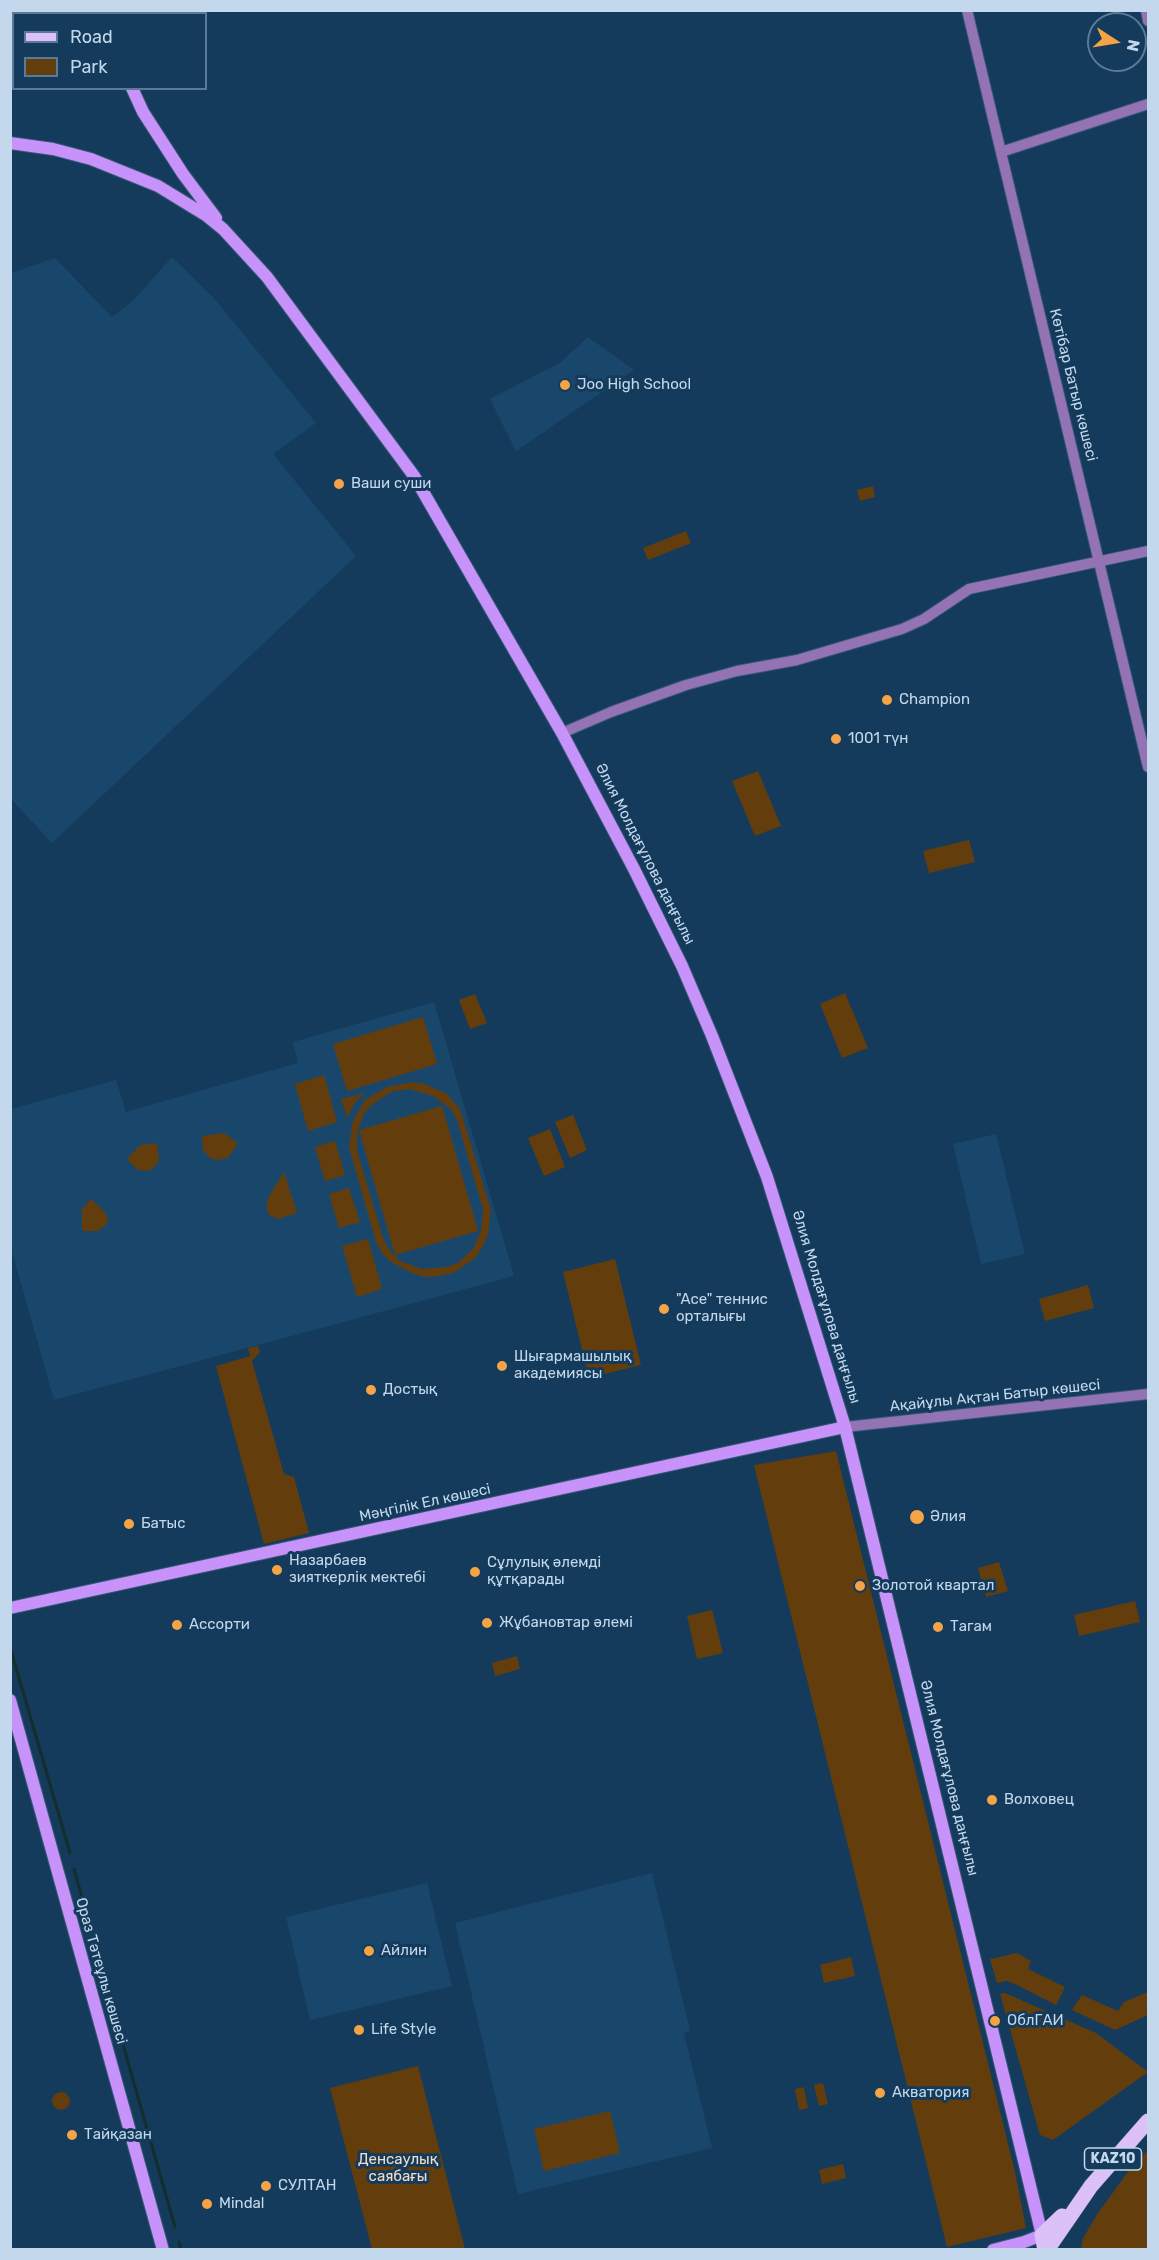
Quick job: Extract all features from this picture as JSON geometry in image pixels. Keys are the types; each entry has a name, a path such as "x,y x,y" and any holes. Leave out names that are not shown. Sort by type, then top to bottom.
{"main road":[{"path":"133,90 143,112 166,148 223,229"},
{"path":"10,143 53,149 124,171 158,186 207,216 223,229"},
{"name":"Әлия Молдағұлова даңғылы","path":"223,229 267,277 414,476 562,733 682,966 712,1036 766,1177 845,1427 1045,2245"},
{"name":"Мәңгілік Ел көшесі","path":"10,1608 845,1427"},
{"name":"Ораз Тәтеұлы көшесі","path":"10,1700 163,2250"},
{"name":"KAZ10","path":"1045,2245 1108,2165 1149,2121"},
{"path":"993,2250 1024,2242 1045,2245"}],"street":[{"name":"Көтібар Батыр көшесі","path":"967,10 1149,767"},
{"path":"1146,10 1149,21"},
{"path":"1001,152 1149,104"},
{"path":"562,733 611,712 686,685 736,671 797,660 902,629 924,619 969,589 1149,551"},
{"name":"Ақайұлы Ақтан Батыр көшесі","path":"845,1427 1149,1394"}],"shaded area":[{"path":"172,257 213,297 316,423 273,454 356,556 52,843 11,799 11,273 55,258 112,317 134,300"},
{"name":"Joo High School","path":"588,337 634,370 516,451 490,399 561,362"},
{"path":"434,1002 514,1276 54,1400 11,1248 11,1109 116,1080 126,1112 298,1063 293,1042"},
{"path":"996,1134 1025,1254 981,1264 953,1144"},
{"path":"652,1873 690,2031 684,2033 712,2148 518,2194 455,1923"},
{"name":"Айлин","path":"427,1883 452,1986 310,2020 286,1917"}],"green space":[{"path":"873,486 875,497 860,501 857,490"},
{"path":"686,531 691,543 648,560 643,548"},
{"path":"758,771 781,826 755,836 732,781"},
{"path":"969,840 975,862 929,873 923,851"},
{"path":"845,993 868,1048 842,1058 820,1004"},
{"path":"475,994 487,1023 470,1029 459,1000"},
{"path":"423,1017 437,1064 347,1091 333,1044"},
{"path":"324,1075 337,1122 308,1131 295,1084"},
{"path":"413,1082 425,1084 447,1094 460,1109 491,1210 488,1234 483,1246 475,1258 455,1272 425,1277 414,1274 391,1262 376,1242 349,1147 353,1121 365,1100 387,1087","holes":["409,1089 433,1096 451,1109 457,1120 483,1209 481,1231 473,1249 458,1263 447,1267 422,1269 400,1261 390,1251 383,1238 357,1151 357,1133 364,1113 373,1104 394,1091"]},
{"path":"364,1093 354,1104 347,1118 341,1099"},
{"path":"442,1106 478,1231 395,1255 359,1130"},
{"path":"573,1115 587,1150 570,1158 555,1122"},
{"path":"550,1129 565,1167 544,1176 528,1138"},
{"path":"224,1133 238,1143 228,1158 217,1160 210,1158 203,1150 202,1136"},
{"path":"335,1141 345,1175 325,1181 315,1147"},
{"path":"157,1143 159,1159 149,1171 138,1170 127,1159 140,1145"},
{"path":"284,1172 297,1213 278,1219 269,1215 266,1206 269,1196"},
{"path":"349,1188 360,1222 339,1228 329,1194"},
{"path":"91,1199 108,1218 106,1225 98,1231 82,1231 82,1209"},
{"path":"368,1239 382,1289 357,1297 342,1246"},
{"path":"615,1259 641,1365 589,1378 563,1272"},
{"path":"1088,1285 1094,1308 1045,1321 1039,1299"},
{"path":"258,1346 260,1352 252,1361 284,1474 294,1477 309,1533 264,1544 216,1366 250,1356 248,1348"},
{"path":"836,1451 1015,2172 1026,2228 947,2247 754,1465"},
{"path":"999,1562 1008,1591 986,1597 978,1568"},
{"path":"1135,1601 1140,1622 1079,1636 1074,1615"},
{"path":"712,1610 723,1653 697,1659 687,1616"},
{"path":"517,1656 520,1669 495,1676 492,1663"},
{"path":"1017,1953 1031,1961 1028,1969 1065,1987 1056,2005 1015,1984 1006,1981 997,1983 990,1959"},
{"path":"851,1957 855,1976 824,1983 820,1965"},
{"path":"1148,1992 1148,2015 1115,2030 1072,2010 1082,1995 1118,2011 1124,2002"},
{"path":"1005,1993 1096,2033 1148,2072 1053,2140 1040,2135 1000,1994"},
{"name":"Денсаулық саябағы","path":"418,2066 465,2249 372,2249 330,2088"},
{"path":"823,2083 828,2104 819,2106 814,2085"},
{"path":"804,2087 808,2108 799,2110 795,2089"},
{"path":"61,2092 67,2095 70,2101 67,2107 61,2110 55,2107 52,2101 55,2095"},
{"path":"610,2111 620,2153 544,2171 534,2129"},
{"path":"1148,2150 1148,2249 1081,2249 1083,2238 1098,2213 1130,2169"},
{"path":"843,2164 846,2178 822,2184 819,2170"}],"waterway":[{"path":"10,1647 70,1853"},
{"path":"74,1869 87,1915"},
{"path":"94,1939 118,2025"},
{"path":"122,2041 175,2227"},
{"path":"179,2242 181,2250"}],"place":[{"name":"Joo High School","path":"565,385"},
{"name":"Ваши суши","path":"339,484"},
{"name":"Champion","path":"887,700"},
{"name":"1001 түн","path":"836,739"},
{"name":"\"Ace\" теннис орталығы","path":"664,1309"},
{"name":"Шығармашылық академиясы","path":"502,1366"},
{"name":"Достық","path":"371,1390"},
{"name":"Әлия","path":"917,1517"},
{"name":"Батыс","path":"129,1524"},
{"name":"Назарбаев зияткерлік мектебі","path":"277,1570"},
{"name":"Сұлулық әлемді құтқарады","path":"475,1572"},
{"name":"Золотой квартал","path":"860,1586"},
{"name":"Жұбановтар әлемі","path":"487,1623"},
{"name":"Ассорти","path":"177,1625"},
{"name":"Тагам","path":"938,1627"},
{"name":"Волховец","path":"992,1800"},
{"name":"Айлин","path":"369,1951"},
{"name":"ОблГАИ","path":"995,2021"},
{"name":"Life Style","path":"359,2030"},
{"name":"Акватория","path":"880,2093"},
{"name":"Тайқазан","path":"72,2135"},
{"name":"СУЛТАН","path":"266,2186"},
{"name":"Mindal","path":"207,2204"}]}
